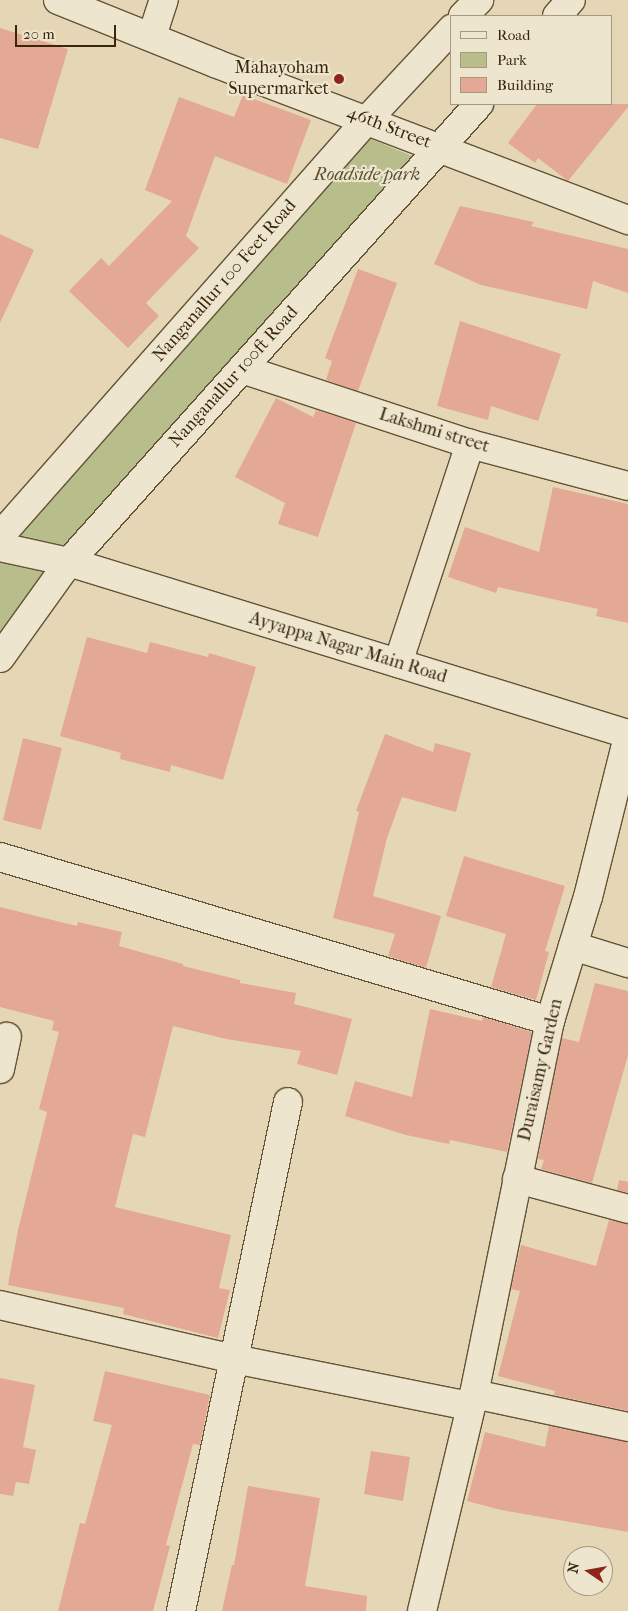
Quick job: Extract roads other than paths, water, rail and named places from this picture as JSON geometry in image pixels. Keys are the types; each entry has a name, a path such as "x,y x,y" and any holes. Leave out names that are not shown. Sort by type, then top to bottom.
{"street":[{"name":"46th Street","path":"58,0 218,64 628,220"},
{"path":"152,36 164,0"},
{"path":"465,15 479,0"},
{"path":"558,15 571,0"},
{"name":"Nanganallur 100 Feet Road","path":"0,536 367,120 450,31"},
{"name":"Nanganallur 100ft Road","path":"0,658 68,562 478,105"},
{"name":"Lakshmi street","path":"242,369 470,444 628,486"},
{"path":"398,664 470,444"},
{"name":"Ayyappa Nagar Main Road","path":"0,547 68,562 628,736"},
{"name":"Duraisamy Garden","path":"422,1611 472,1400 550,1021 588,897 628,736"},
{"path":"0,856 550,1021"},
{"path":"573,946 628,963"},
{"path":"0,1069 7,1037"},
{"path":"181,1611 288,1102"},
{"path":"517,1180 628,1209"},
{"path":"0,1305 234,1360 628,1428"}],"place":[{"name":"Mahayoham Supermarket","path":"339,79"}],"park label":[{"name":"Roadside park","path":"367,175"}]}
